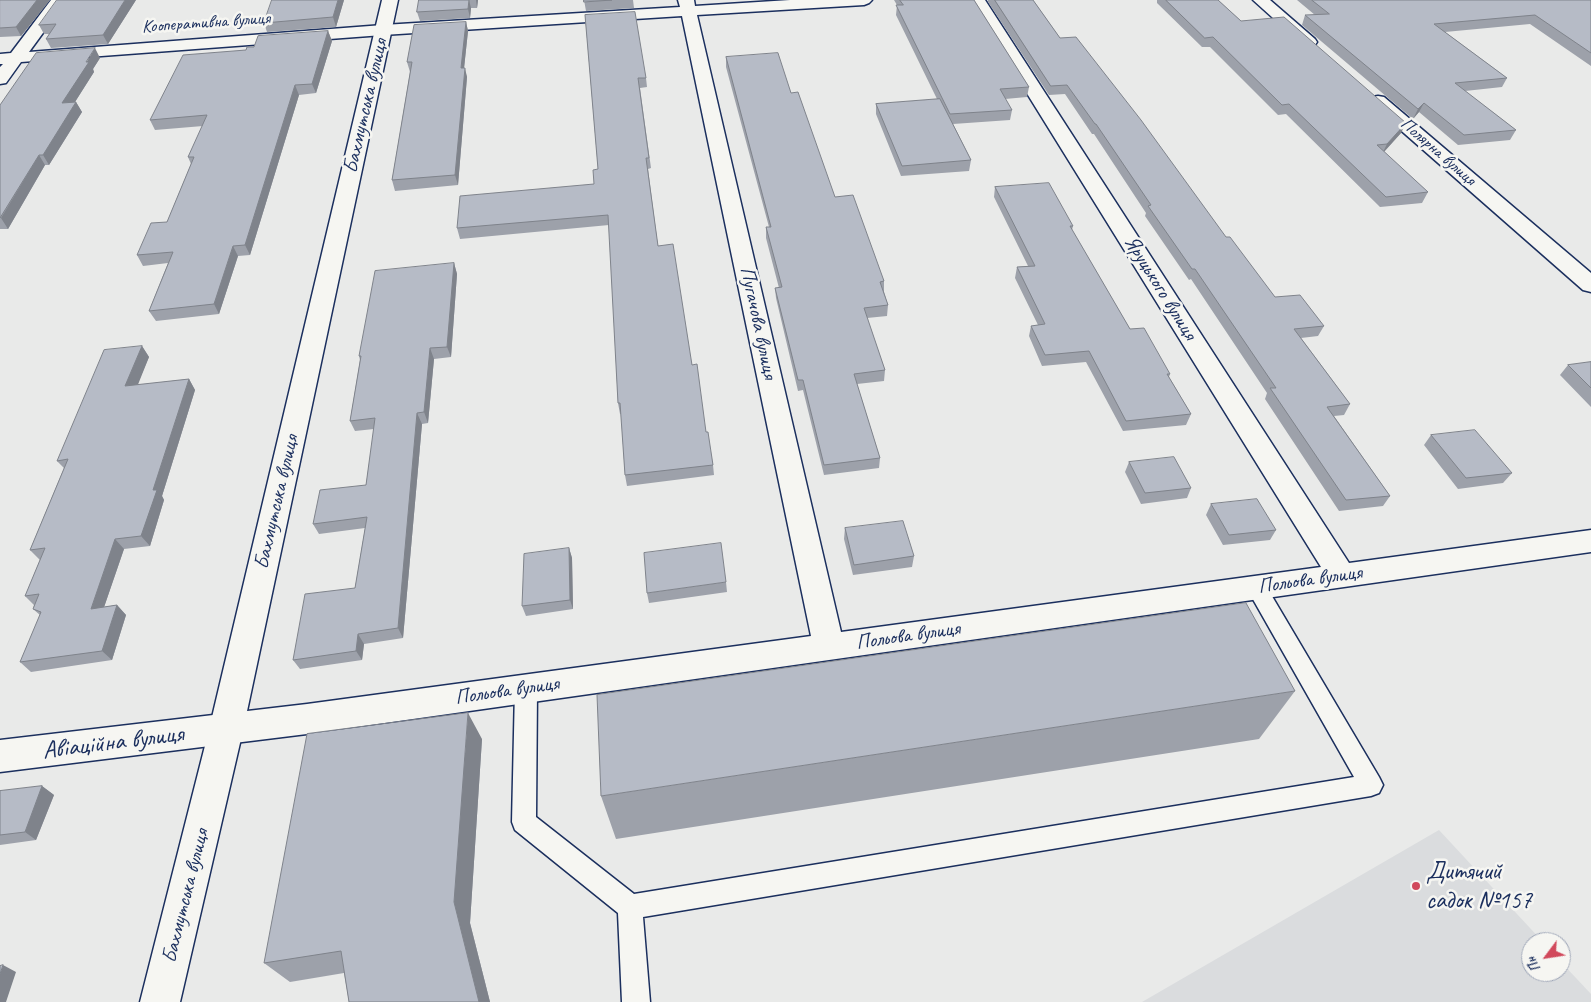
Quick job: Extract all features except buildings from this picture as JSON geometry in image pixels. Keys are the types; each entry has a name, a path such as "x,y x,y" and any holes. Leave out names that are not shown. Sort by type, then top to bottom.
{"street":[{"path":"0,79 8,58 59,0"},
{"name":"Бахмутська вулиця","path":"160,1002 226,730 390,0"},
{"name":"Кооперативна вулиця","path":"8,58 687,6 864,0"},
{"name":"Яруцького вулиця","path":"977,0 1342,576"},
{"path":"1262,0 1321,52"},
{"name":"Пугачова вулиця","path":"687,6 829,646"},
{"name":"Полярна вулиця","path":"1366,91 1591,285"},
{"name":"Польова вулиця","path":"226,730 1591,541"},
{"name":"Авіаційна вулиця","path":"0,756 226,730"}],"lane":[{"path":"630,907 1371,785 1256,587"},
{"path":"526,689 524,822 630,907 636,1002"}],"shaded area":[{"name":"Дитячий садок №157","path":"1439,830 1534,932 1521,932 1521,982 1571,982 1571,973 1591,994 1591,1002 1142,1002"}],"place":[{"name":"Дитячий садок №157","path":"1416,886"}]}
